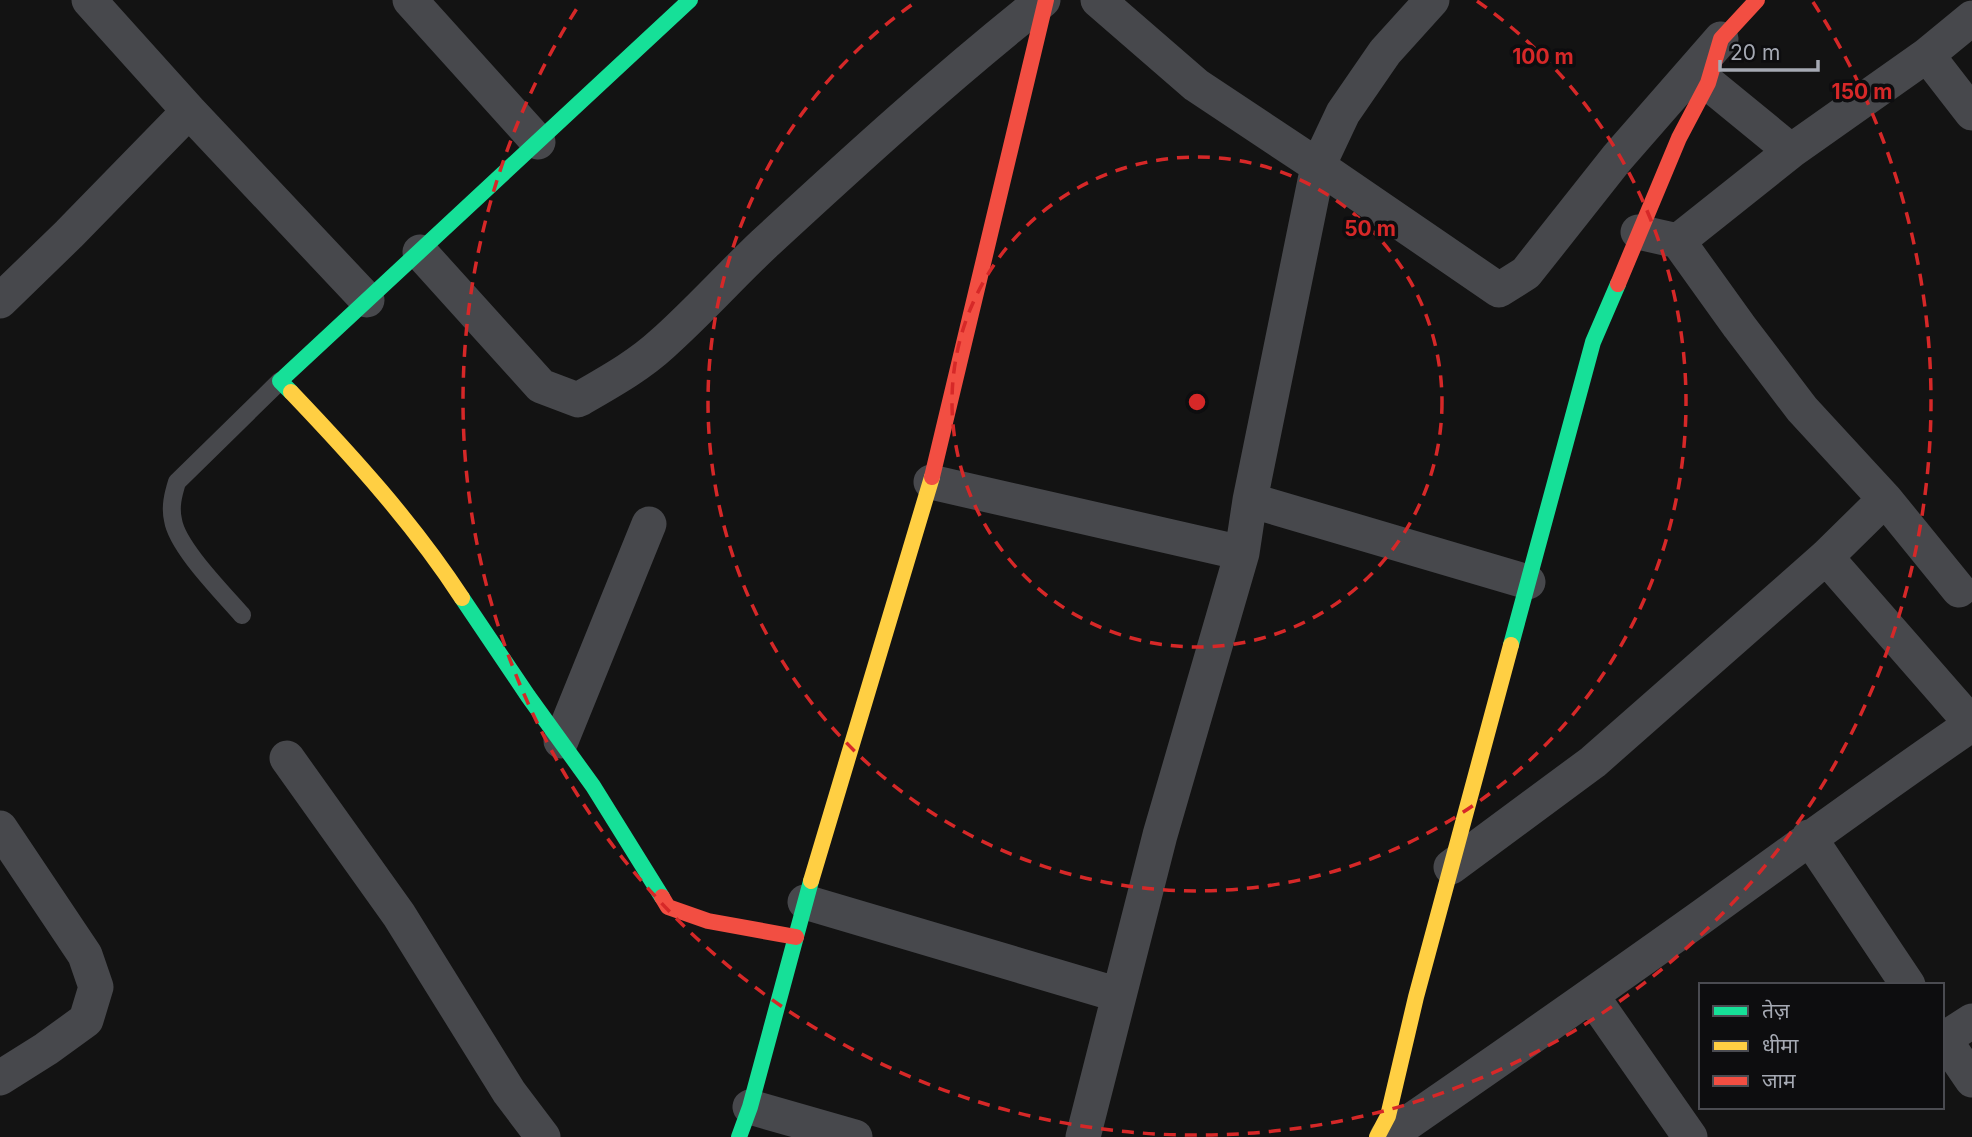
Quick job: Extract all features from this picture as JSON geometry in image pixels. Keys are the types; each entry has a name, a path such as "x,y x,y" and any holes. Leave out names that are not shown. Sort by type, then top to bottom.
{"street":[{"path":"89,0 367,300"},
{"path":"410,0 538,142"},
{"path":"690,0 280,381 348,452 433,554 620,828 668,906 708,921 796,937"},
{"path":"420,252 541,386 578,400 623,374 661,346 762,246 888,131 988,44 1045,0"},
{"path":"855,1137 744,1122 804,902 931,482 1045,0"},
{"path":"1098,0 1196,85 1499,290 1526,273 1617,158 1757,0"},
{"path":"1083,1137 1160,835 1242,553 1250,500 1318,166 1343,113 1385,52 1428,2"},
{"path":"1678,241 1791,151 1927,55 1972,18"},
{"path":"1721,39 1708,83 1679,138 1593,342 1416,997 1388,1116 1393,1135 1809,837 1972,724 1826,557"},
{"path":"1927,55 1972,113"},
{"path":"1708,83 1791,151"},
{"path":"0,301 189,111"},
{"path":"1638,232 1678,241 1802,409 1885,499 1959,590"},
{"path":"931,482 1242,553"},
{"path":"1451,867 1592,762 1826,557 1885,499"},
{"path":"1250,500 1528,582"},
{"path":"561,741 649,524"},
{"path":"287,758 399,915 509,1092 543,1137"},
{"path":"0,828 85,955 96,987 86,1020 0,1078"},
{"path":"1809,837 1907,983"},
{"path":"804,902 1119,995"},
{"path":"1591,995 1690,1137"},
{"path":"1953,1032 1972,1080"}],"lane":[{"path":"242,615 189,553 173,524 171,502 177,482 280,381"}],"traffic: fast":[{"path":"291,392 280,381 690,0"},
{"path":"1511,645 1593,342 1618,284"},
{"path":"462,598 593,786 662,897"},
{"path":"739,1137 750,1107 811,881"}],"traffic: slow":[{"path":"291,392 381,491 423,543 462,598"},
{"path":"811,881 932,477"},
{"path":"1377,1137 1388,1116 1416,997 1511,645"}],"traffic: jam":[{"path":"932,477 1046,0"},
{"path":"1618,284 1679,138 1708,83 1721,39 1757,0"},
{"path":"662,897 668,907 708,921 796,937"}]}
